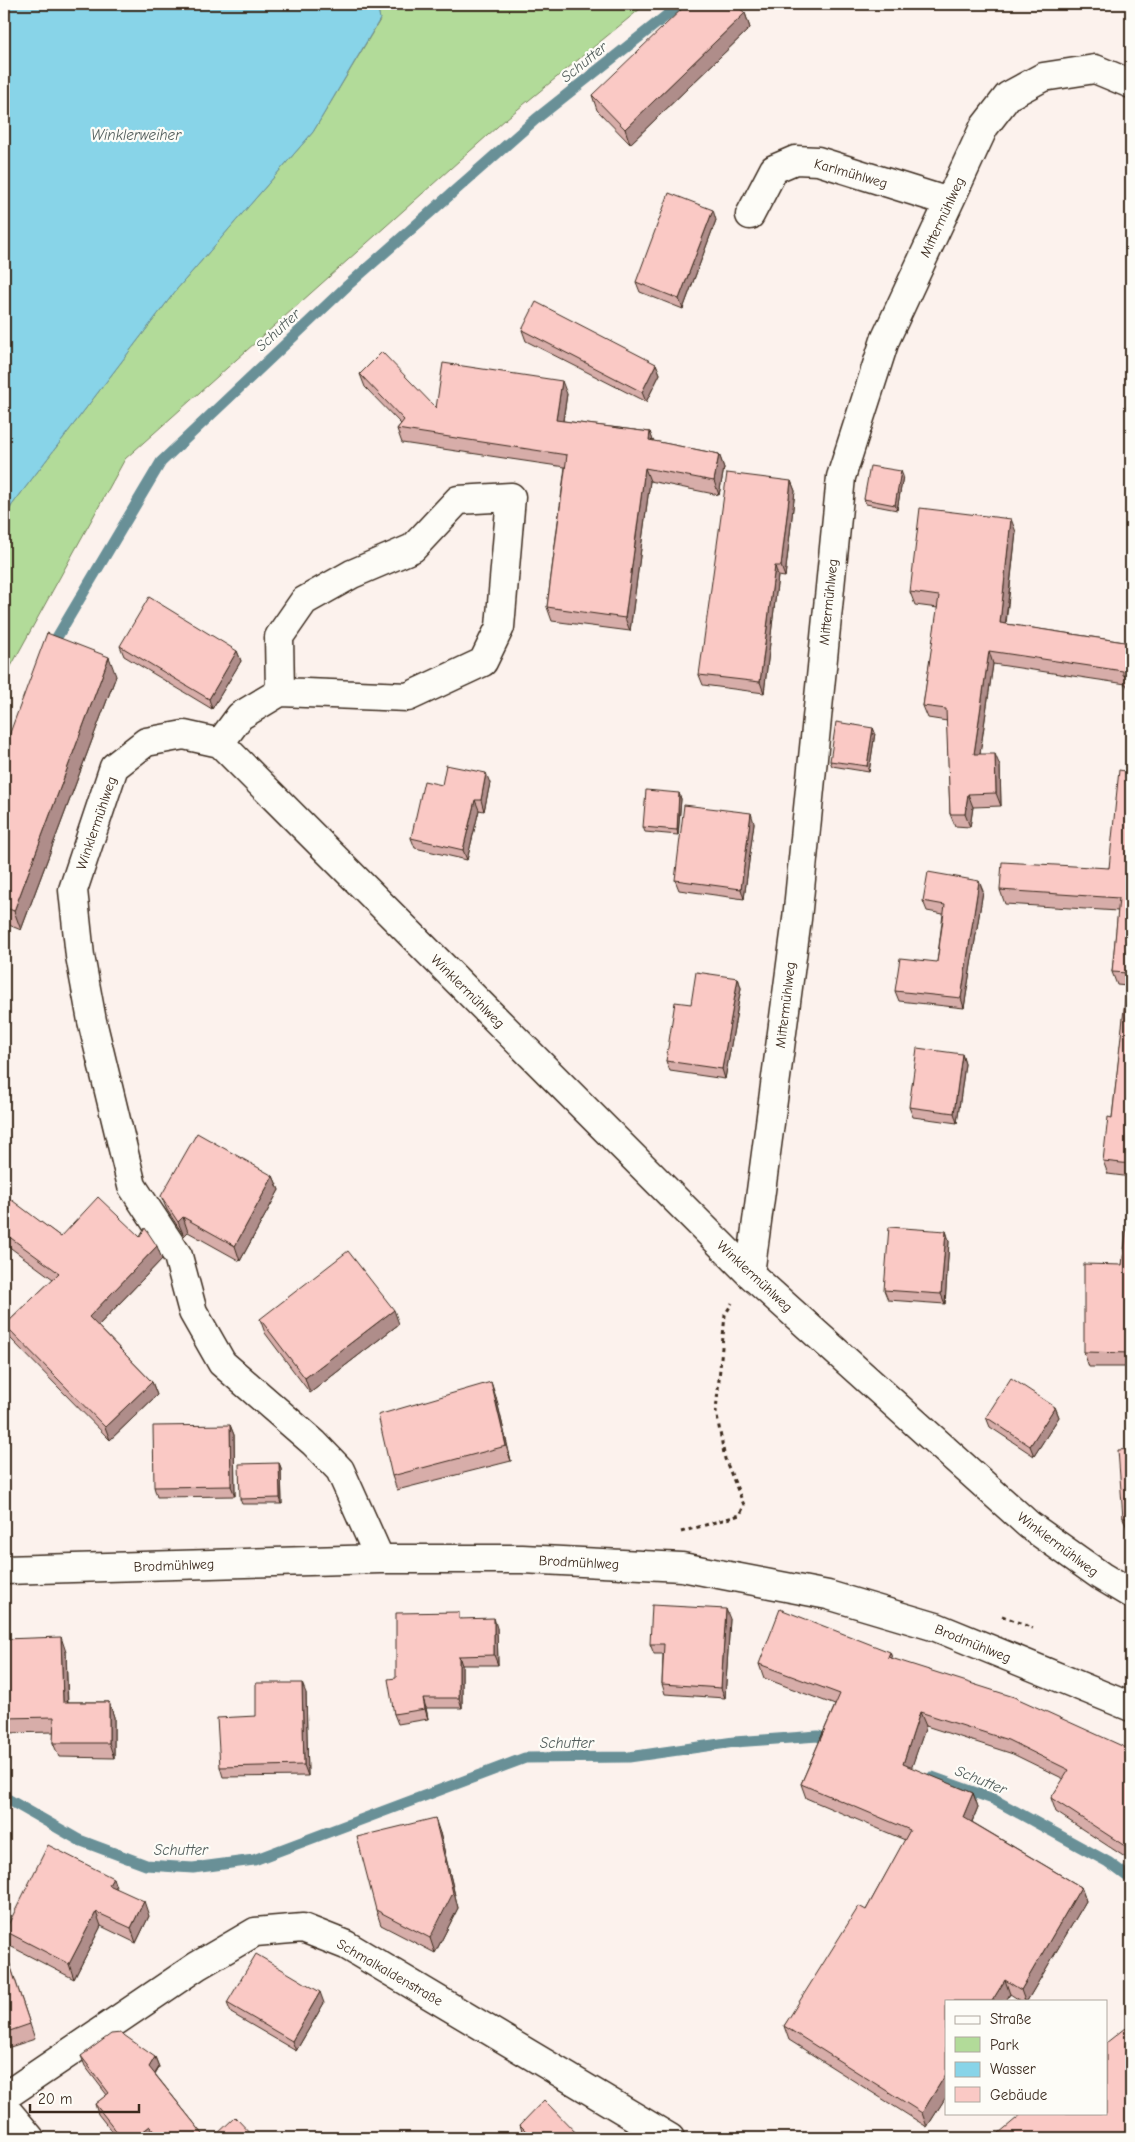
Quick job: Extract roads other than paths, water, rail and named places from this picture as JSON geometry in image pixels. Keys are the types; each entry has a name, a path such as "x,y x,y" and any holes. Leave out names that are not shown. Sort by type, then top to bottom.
{"street":[{"name":"Mittermühlweg","path":"750,1274 796,919 841,477 885,340 984,127 1008,96 1044,78 1094,69 1131,84"},
{"name":"Karlmühlweg","path":"750,214 774,169 795,160 818,161 949,202"},
{"path":"220,743 240,716 280,692 408,697 483,662 500,627 511,497 458,500 413,548 352,574 304,601 280,637 280,692"},
{"name":"Winklermühlweg","path":"380,1559 340,1470 314,1443 222,1363 193,1312 178,1256 132,1186 92,1021 80,956 73,890 114,767 146,742 184,735 220,743 750,1274 1029,1525 1100,1576 1131,1594"},
{"name":"Brodmühlweg","path":"4,1570 380,1559 522,1559 682,1567 828,1595 936,1627 1131,1707"},
{"name":"Schmalkaldenstraße","path":"4,2097 197,1966 255,1932 304,1928 346,1945 670,2138"},
{"path":"4,2107 30,2138"}],"water":[{"name":"Winklerweiher","path":"4,4 377,4 380,19 313,132 177,289 12,505 4,520"}],"waterway":[{"name":"Schutter","path":"50,649 161,462 348,285 536,119 681,4"},
{"name":"Schutter","path":"4,1797 79,1840 146,1865 193,1868 254,1860 525,1758 629,1757 734,1742 818,1736 834,1742"},
{"name":"Schutter","path":"932,1777 993,1799 1108,1862 1131,1879"}]}
